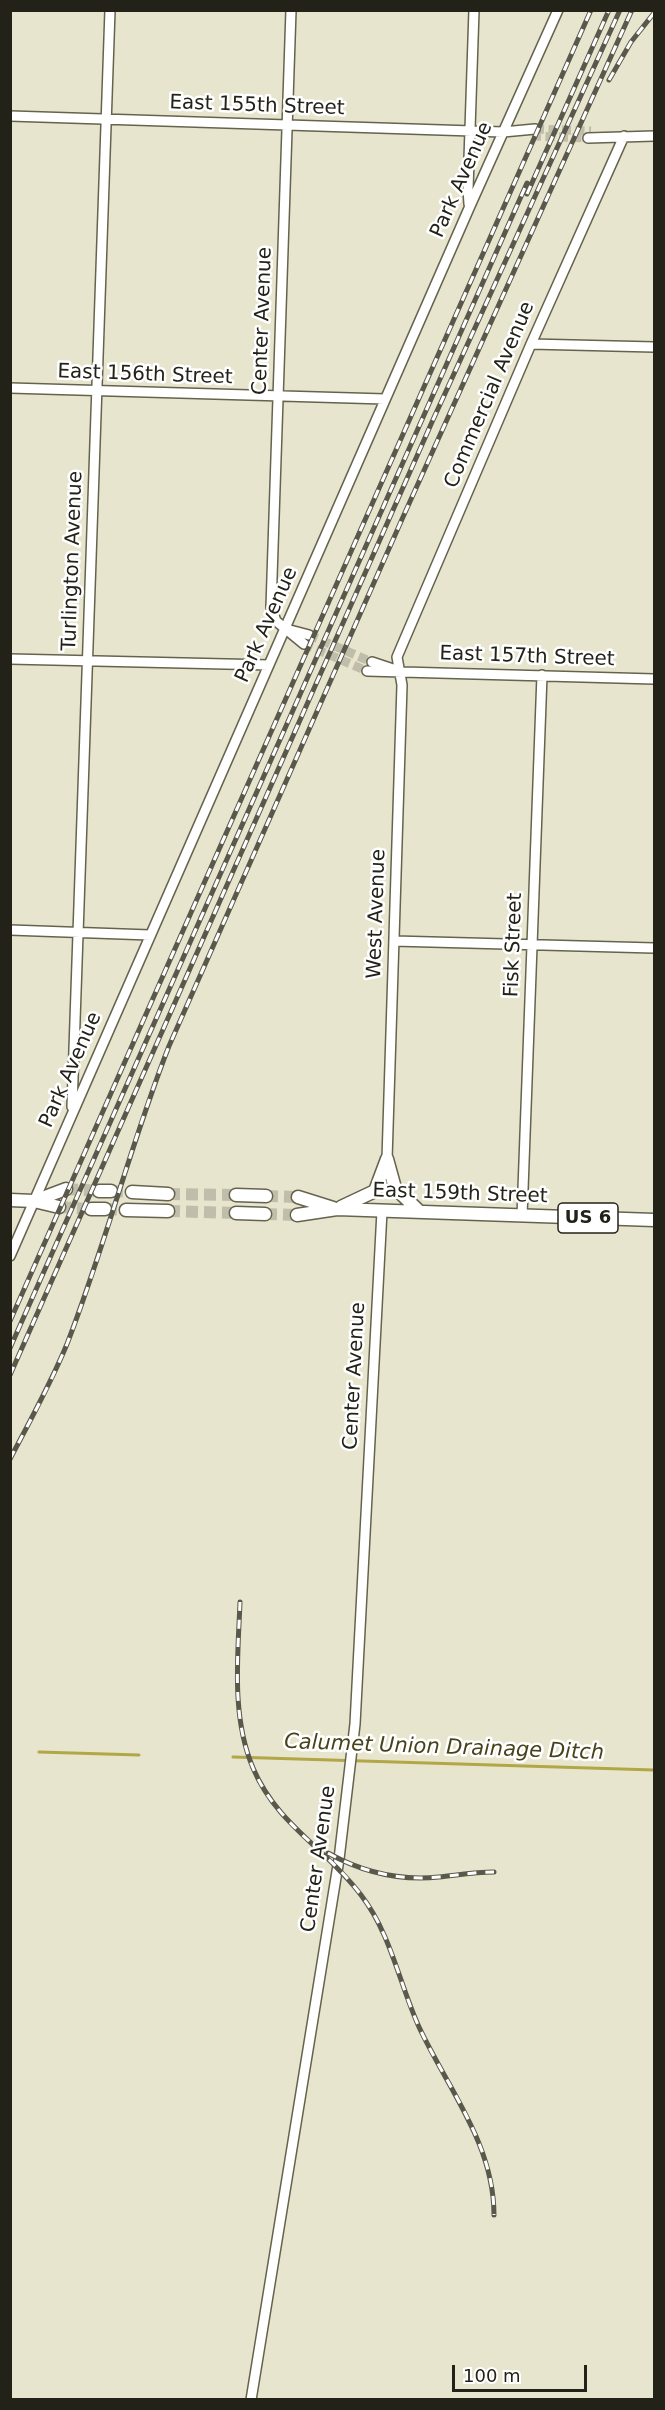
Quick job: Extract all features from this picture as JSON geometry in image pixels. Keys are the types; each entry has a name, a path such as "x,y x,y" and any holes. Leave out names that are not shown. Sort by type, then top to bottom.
{"main road":[{"path":"337,1209 375,1191 387,1159"},
{"path":"387,1159 395,1188 420,1212"},
{"path":"34,1201 66,1189"},
{"path":"132,1192 168,1194"},
{"path":"236,1196 266,1196"},
{"name":"East 159th Street","path":"298,1197 337,1209"},
{"path":"10,1200 34,1201 59,1208"},
{"path":"91,1209 105,1209"},
{"name":"East 159th Street","path":"297,1215 337,1209 654,1220"},
{"path":"126,1210 168,1211"},
{"path":"236,1213 265,1214"}],"street":[{"name":"Turlington Avenue","path":"72,1112 110,10"},
{"name":"Center Avenue","path":"285,628 276,621 271,607 291,10"},
{"path":"470,206 468,189 474,10"},
{"name":"Park Avenue","path":"10,1256 558,10"},
{"name":"East 155th Street","path":"10,116 533,133"},
{"path":"590,135 654,136"},
{"name":"Commercial Avenue","path":"398,671 397,657 531,344 624,136"},
{"path":"531,344 654,347"},
{"name":"East 156th Street","path":"10,388 385,399"},
{"path":"285,628 307,639"},
{"path":"10,658 269,665"},
{"name":"East 157th Street","path":"370,667 398,671 654,680"},
{"name":"West Avenue","path":"387,1159 402,686 398,671"},
{"name":"Fisk Street","path":"522,1216 542,675"},
{"path":"10,930 150,935"},
{"path":"394,941 654,948"},
{"name":"Center Avenue","path":"251,2400 339,1859 353,1745 382,1211"}],"waterway":[{"name":"Calumet Union Drainage Ditch","path":"39,1752 139,1755"},
{"name":"Calumet Union Drainage Ditch","path":"233,1757 654,1770"}],"tunnel":[{"path":"535,129 591,131"},
{"path":"532,136 588,138"},
{"path":"309,635 372,662"},
{"path":"304,644 367,671"},
{"path":"66,1189 99,1191"},
{"path":"111,1191 132,1192"},
{"path":"168,1194 236,1195"},
{"path":"266,1196 298,1197"},
{"path":"59,1207 91,1209"},
{"path":"105,1209 126,1210"},
{"path":"168,1211 236,1213"},
{"path":"265,1214 297,1215"}],"railway":[{"path":"10,1321 591,10"},
{"path":"527,194 609,10"},
{"path":"10,1375 432,422 620,10"},
{"path":"10,1459 67,1344 169,1046 403,517 632,10"},
{"path":"609,80 631,42 654,13"},
{"path":"10,1348 527,183"},
{"path":"240,1602 237,1665 239,1707 241,1728 253,1768 275,1805 288,1821 347,1878 361,1895 380,1926 419,2027 478,2141 492,2189 494,2215"},
{"path":"328,1853 368,1870 410,1878 494,1872"}]}
